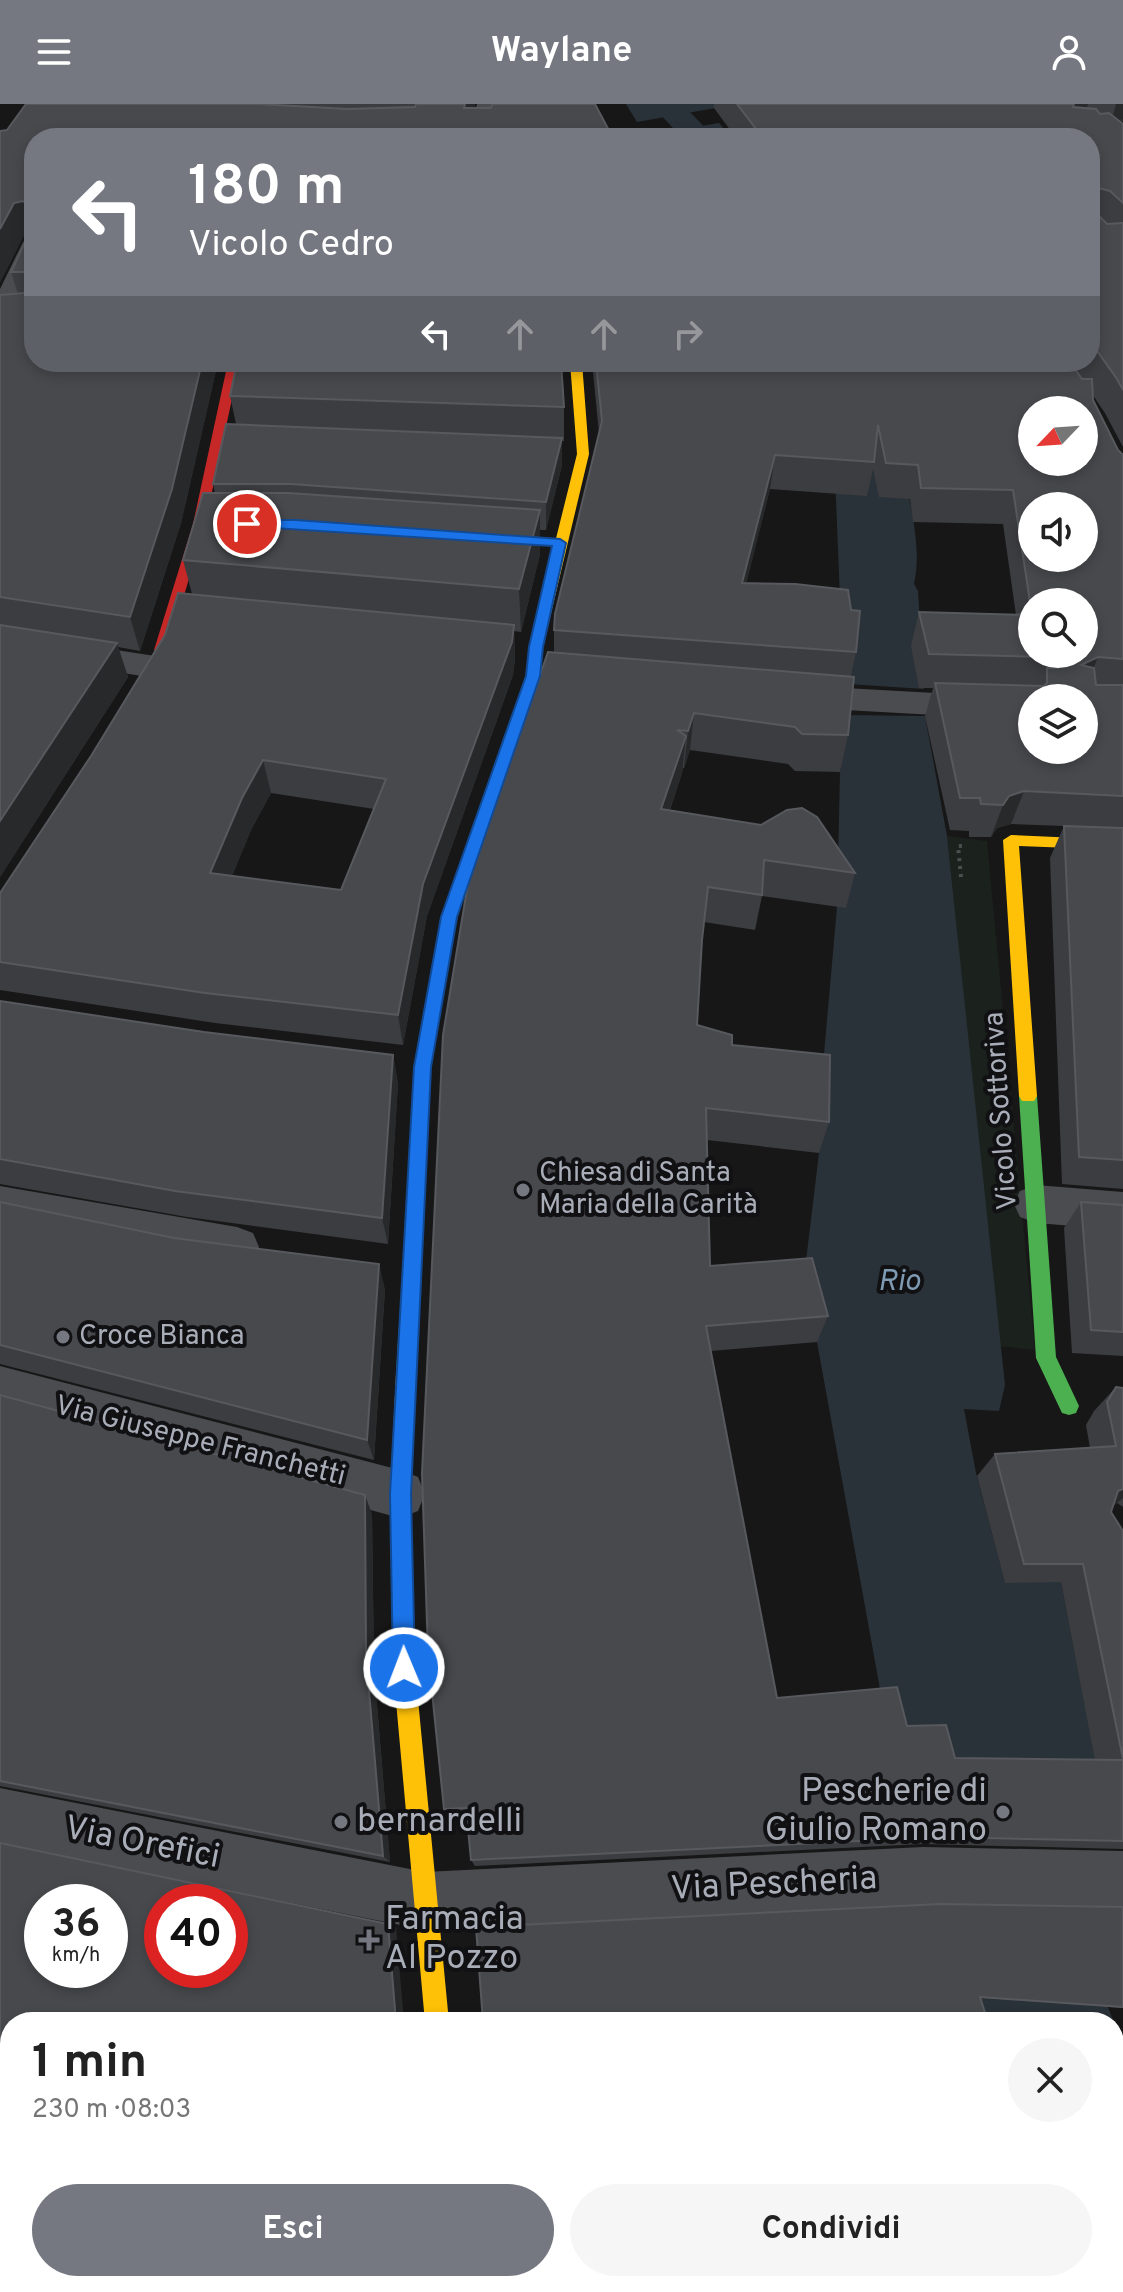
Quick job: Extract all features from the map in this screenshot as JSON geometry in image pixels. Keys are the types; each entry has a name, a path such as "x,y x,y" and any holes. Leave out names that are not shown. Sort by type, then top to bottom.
{"street":[{"path":"482,128 488,104"},
{"path":"8,317 24,272"},
{"path":"0,643 152,674 189,616 213,524 217,441 232,372"},
{"path":"436,2012 404,1668 400,1494 414,1270 405,1064 449,917 534,661 583,454 577,372"},
{"path":"217,441 248,442"},
{"path":"552,453 583,454"},
{"path":"529,541 560,543"},
{"path":"754,693 935,704 1018,705"},
{"name":"Vicolo Sottoriva","path":"1069,1406 1046,1358 1011,840 1123,845"},
{"path":"1036,1204 1123,1211"},
{"path":"0,1205 187,1240 278,1252"},
{"path":"368,1264 414,1270"},
{"name":"Via Giuseppe Franchetti","path":"0,1388 400,1494"},
{"name":"Via Orefici","path":"0,1816 425,1901"},
{"name":"Via Pescheria","path":"425,1901 923,1876 1123,1880"}],"shaded area":[{"path":"947,836 987,841 1035,1350 999,1346"}],"water":[{"path":"626,104 720,104 721,107 637,122"},
{"path":"719,123 723,128 689,128"},
{"path":"834,449 901,459 916,538 914,584 918,591 924,689 848,684 841,624"},
{"name":"Rio","path":"846,715 925,716 947,836 1005,1385 999,1411 964,1409 976,1473 1005,1582 1061,1582 1098,1771 999,1771 891,1738 817,1342 803,1286 819,1153 821,1088 837,907 840,772"},
{"path":"960,1997 1107,2005 1110,2012 964,2012"}],"building":[{"path":"26,104 259,104 347,109 415,107 416,104 465,104 464,108 491,108 492,104 595,104 608,128 24,128 24,202 14,203 0,229 0,131 7,130"},
{"path":"737,104 1074,104 1073,107 1096,109 1100,114 1109,113 1123,124 1123,203 1110,191 1100,188 1100,128 755,128"},
{"path":"1100,217 1107,224 1123,223 1123,390 1100,355"},
{"path":"24,244 24,272 11,272"},
{"path":"24,293 24,372 200,372 172,489 130,617 0,597 0,295"},
{"path":"235,372 562,372 564,407 230,396"},
{"path":"597,372 1077,372 1082,379 1092,379 1093,396 1018,396 1018,476 1098,476 1098,410 1123,455 1123,659 1098,657 1098,588 1028,588 1025,572 1098,572 1098,492 1018,492 1018,523 1013,490 921,488 918,465 886,463 878,425 874,462 775,455 742,583 795,584 848,590 851,610 860,611 856,652 554,630 555,614 602,421"},
{"path":"226,424 562,438 546,502 291,484 213,484"},
{"path":"203,493 288,493 540,510 519,589 183,560"},
{"path":"178,593 514,625 512,642 423,884 398,1015 205,993 0,962 0,893 91,756 165,635","holes":["263,760 386,779 341,890 210,873 242,798"]},
{"path":"919,612 1018,615 1018,656 929,654"},
{"path":"0,625 117,643 0,821"},
{"path":"548,652 854,677 848,735 802,734 795,727 694,713 688,731 677,730 686,736 661,809 761,825 787,810 802,808 817,817 855,873 764,860 762,895 708,887 702,940 697,1025 732,1035 732,1045 830,1055 829,1122 706,1108 710,1266 812,1258 828,1316 706,1326 777,1698 897,1687 907,1726 946,1725 955,1758 1123,1760 1123,1841 941,1837 471,1860 466,1808 444,1809 428,1653 422,1473 443,1035 468,883"},
{"path":"1047,668 1094,668 1096,684 1046,684"},
{"path":"935,683 1018,685 1018,764 1098,764 1098,685 1123,685 1123,796 1024,791 1009,796 1003,805 981,804 980,798 960,798"},
{"path":"1064,826 1123,828 1123,1160 1079,1157"},
{"path":"0,1001 204,1032 393,1055 382,1218 175,1191 0,1159"},
{"path":"0,1202 174,1238 379,1264 367,1440 0,1345"},
{"path":"1081,1202 1123,1205 1123,1332 1091,1330"},
{"path":"1116,1387 1123,1388 1123,1489 1118,1491 1111,1512 1123,1531 1123,1759 1083,1564 1024,1564 995,1454 1116,1446 1107,1402"},
{"path":"0,1395 365,1495 366,1655 383,1856 0,1781"},
{"path":"0,1843 196,1884 144,1884 144,1988 248,1988 248,1895 388,1924 395,2012 0,2012"},
{"path":"941,1904 1123,1907 1123,2007 980,1997 985,2012 482,2012 476,1927"}],"waterway":[{"path":"676,115 689,128"}],"traffic: fast":[{"path":"406,1374 423,1067 446,936"},
{"path":"1028,1096 1046,1358 1069,1406"}],"traffic: slow":[{"path":"446,936 449,917 533,676 536,647 583,454 577,372"},
{"path":"1028,1096 1011,840 1123,845"},
{"path":"406,1374 400,1494 404,1668 436,2012"}],"traffic: jam":[{"path":"161,650 199,524 232,372"}],"place":[{"name":"Chiesa di Santa Maria della Carità","path":"523,1190"},
{"name":"Croce Bianca","path":"63,1337"},
{"name":"Pescherie di Giulio Romano","path":"1003,1812"},
{"name":"bernardelli","path":"341,1822"},
{"name":"Farmacia Al Pozzo","path":"369,1940"}],"route":[{"path":"247,524 296,524 560,543 536,647 533,676 449,917 423,1067 400,1494 404,1668"}]}
